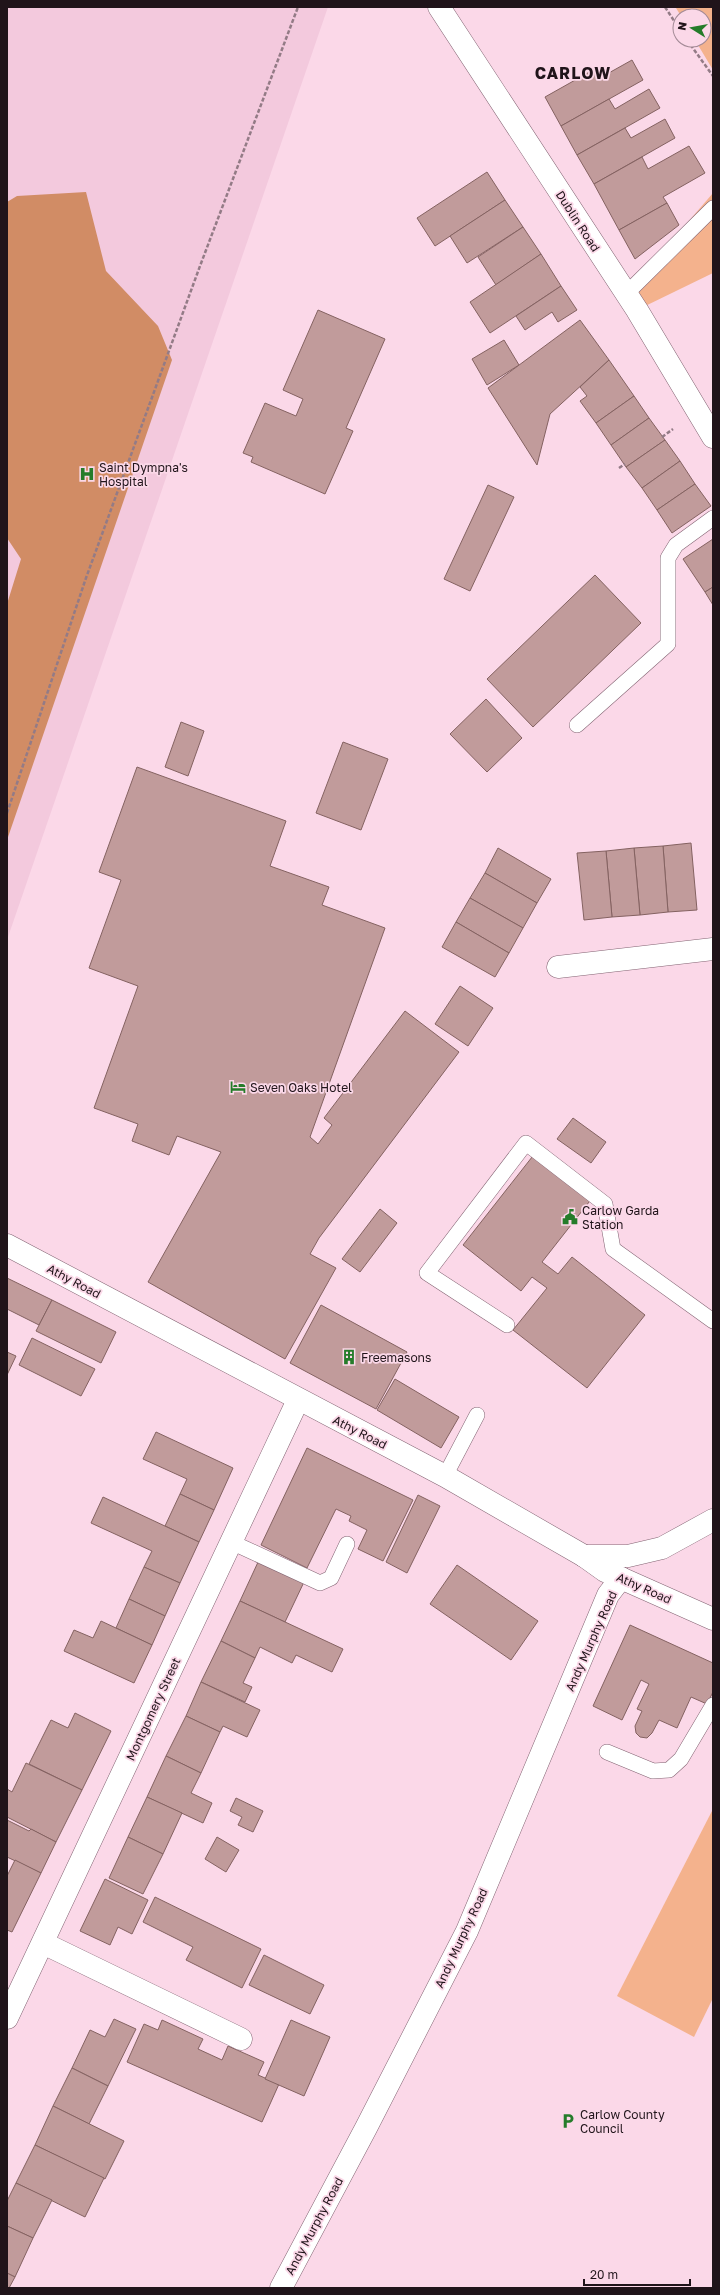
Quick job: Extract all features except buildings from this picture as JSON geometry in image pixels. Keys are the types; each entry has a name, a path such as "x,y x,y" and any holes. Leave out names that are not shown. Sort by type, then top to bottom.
{"street":[{"name":"Dublin Road","path":"439,7 637,310 713,438"},
{"path":"558,967 713,949"},
{"name":"Athy Road","path":"7,1245 298,1400 445,1476 584,1556 605,1571 713,1619"},
{"name":"Montgomery Street","path":"7,2018 298,1400"},
{"path":"584,1556 628,1556 662,1548 713,1520"},
{"name":"Andy Murphy Road","path":"281,2288 366,2128 467,1931 608,1595 621,1578"},
{"path":"43,1943 241,2038"}],"lane":[{"path":"626,294 713,208"},
{"path":"577,725 668,644 668,558 676,545 713,518"},
{"path":"507,1325 427,1272 526,1143 605,1204 613,1249 713,1321"},
{"path":"445,1476 476,1415"},
{"path":"231,1542 320,1583 331,1578 347,1544"},
{"path":"607,1752 653,1771 669,1770 681,1759 713,1705"}],"path":[{"path":"7,814 89,571 200,266 298,7"},
{"path":"665,7 672,18"},
{"path":"693,48 713,76"},
{"path":"619,468 625,464"}],"shaded area":[{"name":"Saint Dympna's Hospital","path":"7,7 328,7 7,940"},
{"path":"713,7 713,70 700,48 712,48 712,8 676,8"},
{"path":"86,192 106,271 158,326 172,360 7,840 7,604 21,559 7,538 7,202 17,196"},
{"path":"713,193 713,273 637,310 626,294"},
{"path":"713,1809 713,1998 694,2037 617,1996"}],"place":[{"name":"Saint Dympna's Hospital","path":"87,474"},
{"name":"Seven Oaks Hotel","path":"238,1087"},
{"name":"Carlow Garda Station","path":"570,1217"},
{"name":"Freemasons","path":"349,1357"},
{"name":"Carlow County Council","path":"568,2121"}],"district":[{"name":"CARLOW","path":"573,73"}]}
